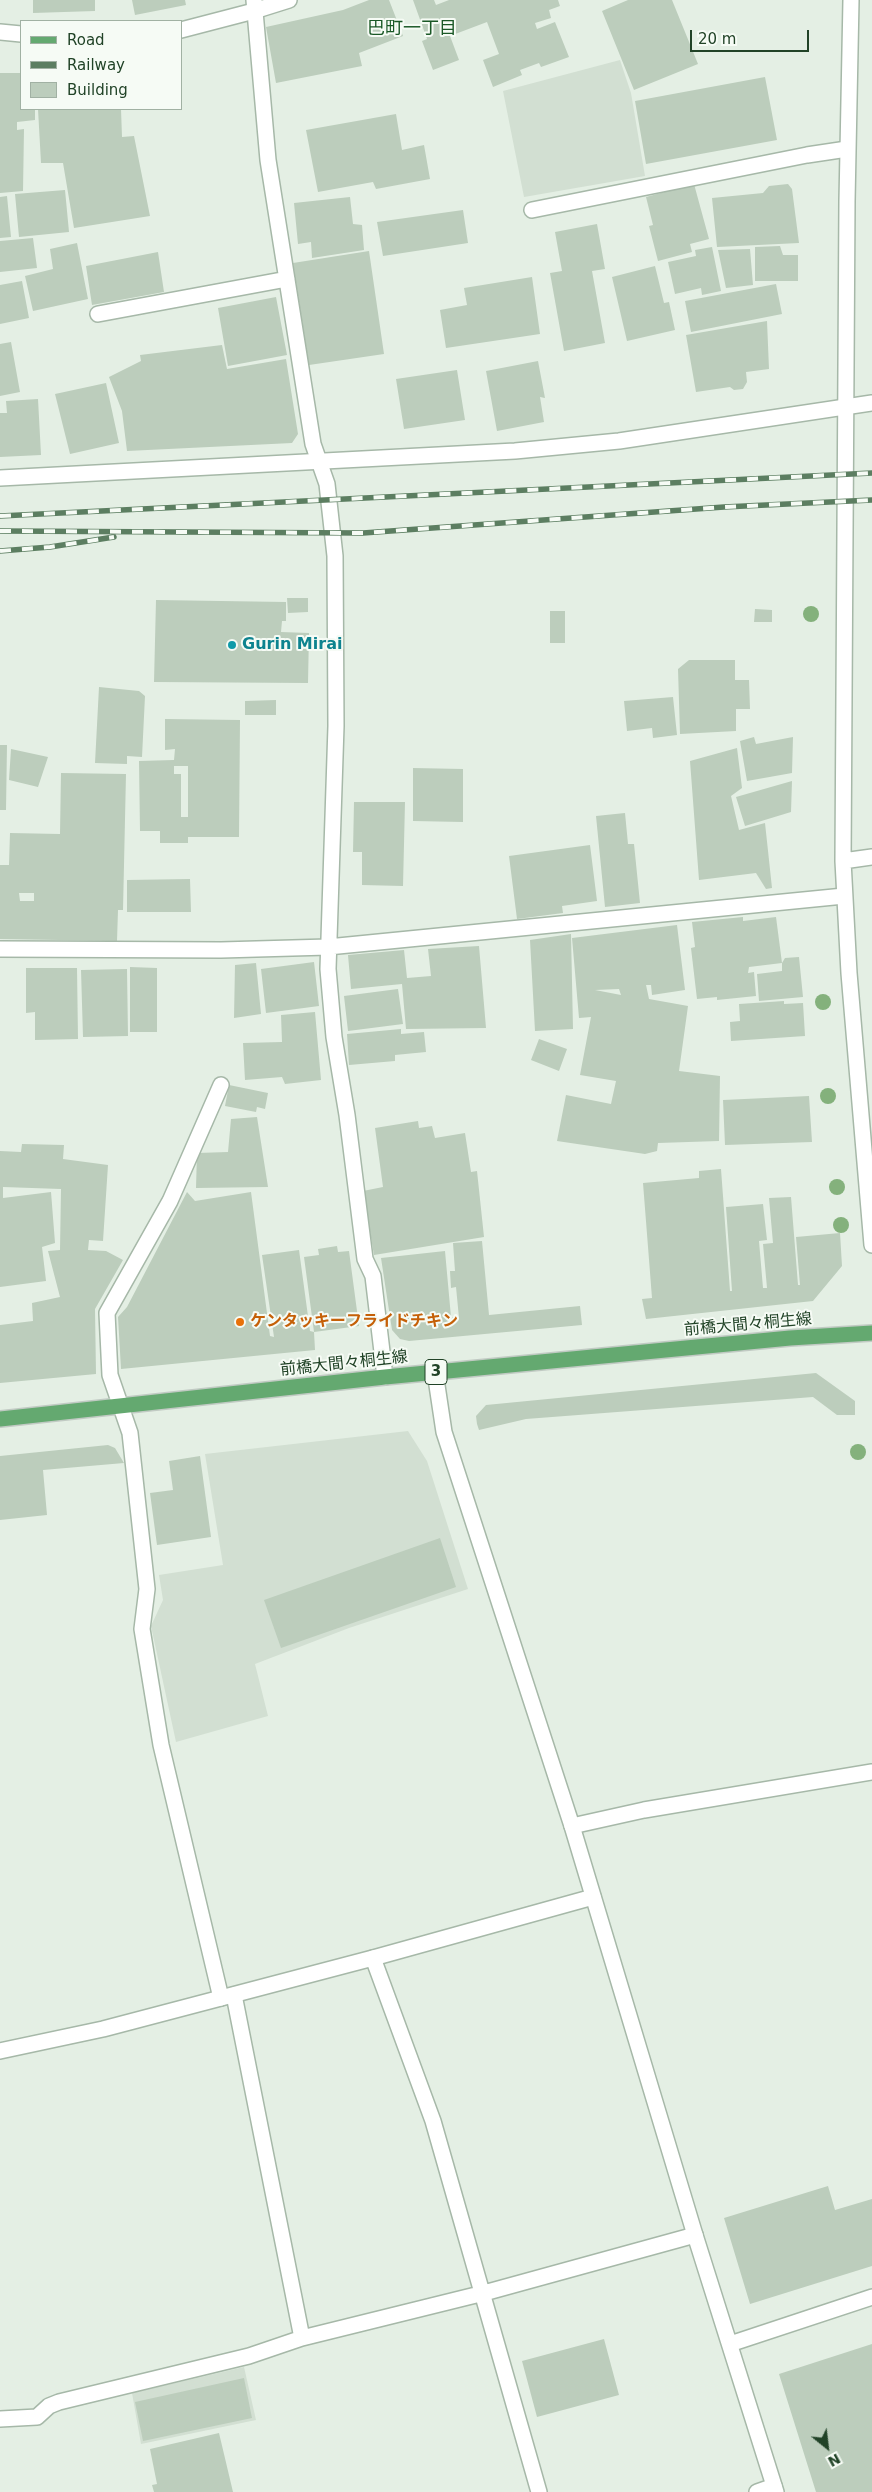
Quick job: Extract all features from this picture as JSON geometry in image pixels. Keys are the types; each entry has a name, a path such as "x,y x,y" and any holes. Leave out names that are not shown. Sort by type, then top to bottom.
{"main road":[{"name":"前橋大間々桐生線","path":"0,1419 435,1372 770,1340 872,1333"}],"street":[{"path":"182,30 254,6 288,0"},
{"path":"851,0 847,149 843,861 844,896 872,1245"},
{"path":"254,6 268,160 313,444 327,484 335,556 336,726 328,969 334,1037 364,1259 373,1276 385,1377"},
{"path":"0,32 20,34"},
{"path":"532,210 807,155 847,149"},
{"path":"98,314 287,279"},
{"path":"0,478 319,462 573,446 872,403"},
{"path":"843,861 872,857"},
{"path":"0,949 221,950 328,947 844,896"},
{"path":"221,1085 170,1200 107,1313 110,1375 130,1434 146,1589 142,1629 161,1745 227,1996 302,2338"},
{"path":"435,1372 444,1432 572,1826 695,2235 775,2489 757,2492"},
{"path":"572,1826 644,1810 872,1772"},
{"path":"0,2051 103,2029 373,1958 593,1897"},
{"path":"373,1958 433,2121 484,2293 539,2492"},
{"path":"0,2419 37,2417 50,2406 59,2402 249,2356 302,2338 484,2293 695,2235"},
{"path":"730,2344 872,2297"}],"shaded area":[{"path":"620,60 631,93 645,176 524,197 503,91"},
{"path":"408,1431 427,1461 468,1589 349,1628 255,1664 268,1716 176,1742 151,1626 163,1600 159,1575 223,1565 205,1454"},
{"path":"244,2367 256,2420 141,2444 132,2393"}],"building":[{"path":"33,0 95,0 95,11 33,13"},
{"path":"132,0 185,0 186,5 135,15"},
{"path":"369,0 389,0 403,36 359,53 362,66 276,83 266,27 343,10"},
{"path":"413,0 434,0 436,5 449,0 558,0 560,6 549,10 551,18 535,23 537,29 555,22 569,57 541,67 539,63 520,70 522,75 493,87 483,60 499,54 487,22 450,36 459,60 433,70 422,41 427,39"},
{"path":"628,0 672,0 698,64 634,90 602,11"},
{"path":"0,73 20,73 20,110 35,110 35,120 17,122 17,130 24,129 23,191 0,193"},
{"path":"765,77 777,140 646,164 635,101"},
{"path":"38,110 121,110 122,137 134,136 150,216 74,228 63,163 41,163"},
{"path":"396,114 402,150 424,145 430,179 376,189 373,182 318,192 306,130"},
{"path":"694,184 709,239 690,244 692,252 658,261 649,226 653,225 646,197"},
{"path":"788,184 792,189 799,243 717,247 712,198 763,193 769,186"},
{"path":"65,190 69,232 19,237 15,194"},
{"path":"7,196 11,237 0,238 0,197"},
{"path":"350,197 353,224 362,225 364,250 312,258 311,242 298,244 294,203"},
{"path":"463,210 468,243 383,256 377,222"},
{"path":"597,224 605,269 592,271 605,343 564,351 550,273 562,271 555,232"},
{"path":"33,238 37,268 0,272 0,241"},
{"path":"77,243 88,299 33,311 25,276 53,269 50,249"},
{"path":"780,246 783,255 798,255 798,281 755,281 755,247"},
{"path":"712,247 721,291 702,295 701,288 675,294 668,262 696,256 695,250"},
{"path":"750,249 753,285 726,288 718,250"},
{"path":"369,251 384,354 309,365 293,263"},
{"path":"158,252 164,292 92,305 86,266"},
{"path":"655,266 664,303 669,302 675,330 627,341 612,277"},
{"path":"532,277 540,334 446,348 440,310 467,305 464,288"},
{"path":"22,281 29,318 0,324 0,285"},
{"path":"776,284 782,314 691,332 685,301"},
{"path":"276,297 287,355 228,366 218,308"},
{"path":"767,321 769,369 746,372 747,382 743,389 734,390 730,387 696,392 686,335"},
{"path":"11,342 20,392 0,396 0,344"},
{"path":"222,345 227,369 286,359 298,434 292,443 127,451 122,411 109,377 141,361 140,355"},
{"path":"538,361 545,398 540,397 544,422 497,431 486,371"},
{"path":"457,370 465,420 404,429 396,379"},
{"path":"106,383 119,443 70,454 55,394"},
{"path":"38,399 41,455 0,457 0,413 7,413 6,401"},
{"path":"287,598 308,598 308,612 288,613"},
{"name":"Gurin Mirai","path":"156,600 286,602 286,621 282,621 281,632 309,633 308,683 154,682"},
{"path":"755,609 772,610 772,622 754,622"},
{"path":"550,611 565,611 565,643 550,643"},
{"path":"689,660 735,660 735,680 749,680 750,709 736,709 736,731 680,734 678,669"},
{"path":"99,687 139,691 145,696 142,757 127,756 127,764 95,763"},
{"path":"673,697 677,735 653,738 652,728 627,731 624,701"},
{"path":"276,700 276,715 245,715 245,701"},
{"path":"165,719 240,720 239,837 188,837 188,843 160,843 160,831 140,831 139,761 174,760 175,749 165,750","holes":["174,766 188,766 188,817 181,817 181,774 174,774"]},
{"path":"754,737 756,744 793,737 792,773 747,781 740,741"},
{"path":"0,745 7,745 6,810 0,810"},
{"path":"737,748 742,788 731,796 739,830 765,823 772,888 766,889 756,873 699,880 690,761"},
{"path":"11,749 48,757 38,787 9,780"},
{"path":"413,768 463,769 463,822 413,821"},
{"path":"61,773 126,774 123,910 118,910 117,941 0,939 0,865 9,865 10,833 60,834","holes":["19,893 34,893 34,901 20,901"]},
{"path":"792,781 791,812 745,826 736,797"},
{"path":"354,802 405,802 403,886 362,885 362,852 353,852"},
{"path":"625,813 628,844 634,844 640,903 605,907 596,816"},
{"path":"590,845 597,901 562,906 563,913 517,919 509,856"},
{"path":"190,879 191,912 127,912 127,880"},
{"path":"743,917 743,921 776,917 782,963 749,967 748,973 754,972 756,996 717,1000 717,997 697,999 691,948 695,947 692,922"},
{"path":"677,925 685,990 652,995 651,985 646,985 649,999 688,1006 679,1071 720,1076 719,1141 658,1143 657,1151 645,1154 557,1141 566,1095 611,1104 616,1081 580,1075 591,1017 579,1018 572,938","holes":["619,989 621,995 595,990"]},
{"path":"571,934 573,1029 535,1031 530,940"},
{"path":"479,946 486,1028 406,1029 402,984 351,989 348,955 404,950 407,978 431,976 428,949"},
{"path":"799,957 803,997 759,1001 757,974 782,971 782,963 785,958"},
{"path":"314,962 319,1006 266,1013 261,969"},
{"path":"256,963 261,1014 234,1018 235,965"},
{"path":"130,967 157,968 157,1032 130,1032"},
{"path":"26,968 77,968 78,1039 35,1040 35,1012 26,1013"},
{"path":"127,969 128,1036 83,1037 81,970"},
{"path":"398,989 403,1024 348,1031 344,996"},
{"path":"784,1001 784,1004 803,1003 805,1036 731,1041 730,1022 740,1021 739,1004"},
{"path":"315,1012 321,1080 285,1084 282,1077 245,1080 243,1043 282,1042 281,1015"},
{"path":"401,1029 401,1034 424,1032 426,1052 395,1055 395,1061 349,1065 347,1034"},
{"path":"539,1039 567,1049 559,1071 531,1060"},
{"path":"229,1085 268,1093 265,1109 257,1107 256,1112 225,1106"},
{"path":"809,1096 812,1142 725,1145 723,1100"},
{"path":"257,1117 268,1187 196,1188 197,1153 228,1152 231,1119"},
{"path":"418,1121 419,1128 432,1126 435,1138 465,1133 471,1172 477,1171 484,1237 374,1255 363,1191 383,1187 375,1128"},
{"path":"22,1144 64,1145 63,1159 108,1165 103,1241 89,1240 88,1250 106,1251 123,1260 95,1309 96,1374 0,1383 0,1325 33,1321 32,1303 60,1297 48,1251 60,1250 61,1189 3,1187 3,1198 51,1192 55,1243 42,1247 46,1281 0,1287 0,1151 21,1152"},
{"path":"721,1169 730,1291 732,1291 726,1207 763,1204 767,1240 759,1241 763,1288 767,1288 763,1244 773,1243 769,1198 791,1197 798,1285 800,1285 796,1237 840,1233 842,1266 813,1301 646,1319 642,1299 652,1298 643,1183 699,1178 699,1171"},
{"path":"187,1192 195,1201 251,1192 270,1336 274,1337 262,1255 299,1250 310,1331 314,1332 315,1350 121,1369 118,1317 127,1307"},
{"path":"482,1241 489,1315 580,1306 582,1325 409,1341 400,1339 392,1330 381,1258 445,1251 451,1317 459,1318 456,1287 451,1288 450,1271 455,1271 453,1243"},
{"path":"337,1246 338,1252 349,1251 359,1326 314,1332 304,1257 319,1255 318,1249"},
{"path":"816,1373 855,1401 855,1415 837,1415 813,1397 526,1419 479,1430 477,1424 476,1416 486,1405"},
{"path":"108,1445 115,1448 124,1463 43,1470 47,1515 0,1520 0,1456"},
{"path":"200,1456 211,1537 157,1545 150,1493 173,1490 169,1461"},
{"path":"440,1538 456,1587 281,1648 264,1600"},
{"path":"828,2186 835,2210 872,2199 872,2266 750,2304 724,2218"},
{"path":"604,2339 619,2395 537,2417 522,2361"},
{"path":"872,2344 872,2492 816,2492 779,2374"},
{"path":"244,2378 252,2418 143,2441 135,2402"},
{"path":"219,2433 233,2492 154,2492 152,2485 157,2484 150,2449"}],"railway":[{"path":"0,516 872,473"},
{"path":"0,531 363,533 724,507 872,500"},
{"path":"0,551 50,547 114,537"}],"place":[{"name":"Gurin Mirai","path":"232,645"},
{"name":"ケンタッキーフライドチキン","path":"240,1322"}],"district":[{"name":"巴町一丁目","path":"412,29"}]}
